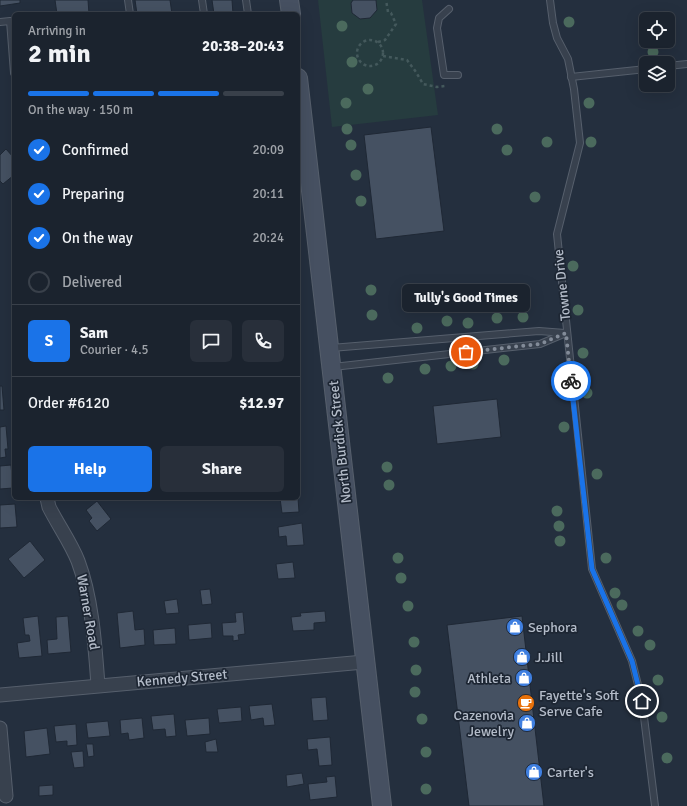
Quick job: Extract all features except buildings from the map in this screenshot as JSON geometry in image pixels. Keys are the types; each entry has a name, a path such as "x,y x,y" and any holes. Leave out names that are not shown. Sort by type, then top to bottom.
{"street":[{"path":"289,0 291,12"},
{"name":"North Burdick Street","path":"300,112 303,164 330,348 364,662 382,806"},
{"name":"Warner Road","path":"47,500 49,507 78,560 85,583 96,659 98,685"},
{"name":"Kennedy Street","path":"0,695 364,662"},
{"path":"0,728 6,796"}],"lane":[{"path":"128,0 130,12"},
{"path":"202,0 204,12"},
{"path":"246,0 248,12"},
{"name":"Towne Drive","path":"550,0 553,24 557,38 568,59 574,89 580,143 557,234 566,333 592,569 632,661 642,701 655,806"},
{"path":"449,9 439,18 437,28 444,75 458,75"},
{"path":"0,22 10,22 12,48"},
{"path":"675,65 687,64"},
{"path":"571,77 639,70"},
{"path":"330,348 539,331 566,333"},
{"path":"332,367 540,344 566,333"}],"path":[{"path":"378,42 385,40 396,24 395,19 391,13 388,12 386,0"},
{"path":"372,39 382,46 383,56 378,63 369,66 365,65 357,57 357,49 363,41 372,39"},
{"path":"383,56 407,60 423,84 437,87 452,85"}],"green space":[{"path":"318,0 422,0 438,115 332,127"}],"way so far":[{"path":"466,352 540,344 566,333 571,381"}],"place":[{"name":"Tully's Good Times","path":"466,352"},
{"name":"Sephora","path":"515,627"},
{"name":"J.Jill","path":"522,657"},
{"name":"Athleta","path":"524,678"},
{"name":"Fayette's Soft Serve Cafe","path":"526,703"},
{"name":"Cazenovia Jewelry","path":"527,723"},
{"name":"Carter's","path":"534,772"}],"route":[{"path":"571,381 592,569 632,661 642,701"}]}
